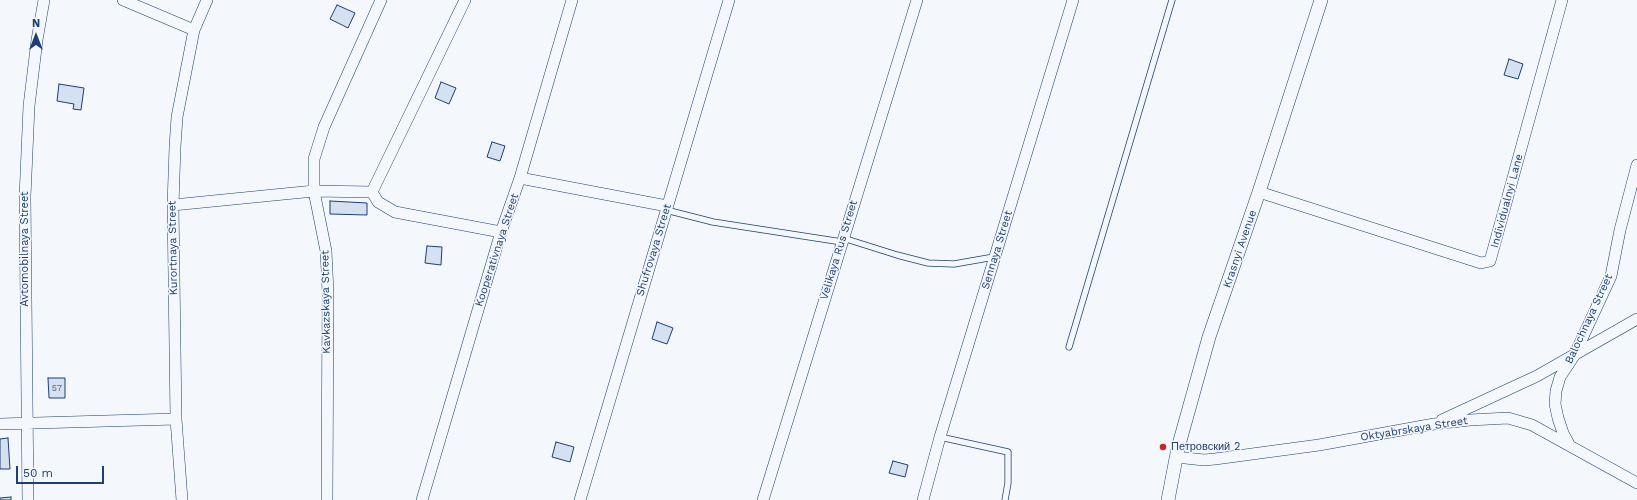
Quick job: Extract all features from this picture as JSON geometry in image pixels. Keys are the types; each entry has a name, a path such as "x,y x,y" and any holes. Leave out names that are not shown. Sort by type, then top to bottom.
{"street":[{"name":"Avtomobilnaya Street","path":"28,500 26,424 26,167 29,106 37,40 44,0"},
{"path":"123,0 194,30"},
{"name":"Kurortnaya Street","path":"182,500 176,419 172,205 177,117 194,30 207,0"},
{"name":"Kavkazskaya Street","path":"327,500 328,292 326,251 314,191 314,159 324,127 381,0"},
{"path":"372,192 465,0"},
{"name":"Kooperativnaya Street","path":"422,500 501,232 520,178 572,0"},
{"name":"Shufrovaya Street","path":"580,500 728,0"},
{"name":"Velikaya Rus Street","path":"763,500 917,0"},
{"name":"Sennaya Street","path":"924,500 940,437 1073,0"},
{"name":"Krasnyi Avenue","path":"1168,500 1176,457 1209,337 1259,192 1321,0"},
{"name":"Individualnyi Lane","path":"1259,192 1481,263 1490,261 1562,0"},
{"name":"Balochnaya Street","path":"1570,446 1563,433 1558,418 1555,404 1556,391 1560,377 1574,356 1611,276 1620,230 1637,165"},
{"path":"520,178 667,208"},
{"path":"172,205 314,191 372,192"},
{"path":"372,192 378,202 395,212 501,232"},
{"path":"1434,424 1537,376 1637,319"},
{"name":"Oktyabrskaya Street","path":"1176,457 1204,460 1215,459 1319,445 1434,424 1508,418 1532,425 1637,483"},
{"path":"0,424 176,419"}],"lane":[{"path":"1069,347 1172,0"},
{"path":"667,208 713,222 842,240 928,263 954,264 994,257"},
{"path":"940,437 1008,452 1008,483 1005,500"}],"building":[{"path":"337,5 355,13 348,28 330,19"},
{"path":"1509,59 1523,64 1518,79 1504,75"},
{"path":"441,82 456,88 449,104 435,98"},
{"path":"59,84 84,88 81,110 73,109 74,104 57,101"},
{"path":"492,142 505,146 500,161 487,157"},
{"path":"330,201 367,203 367,215 330,214"},
{"path":"427,246 442,247 441,265 425,263"},
{"path":"657,322 673,328 667,344 652,339"},
{"path":"48,378 65,378 65,398 49,398"},
{"path":"8,438 10,469 0,469 0,439"},
{"path":"556,442 574,447 570,462 552,457"},
{"path":"893,461 908,465 905,477 889,473"},
{"path":"11,497 11,500 0,500 0,498"}],"place":[{"name":"Петровский 2","path":"1163,447"}]}
